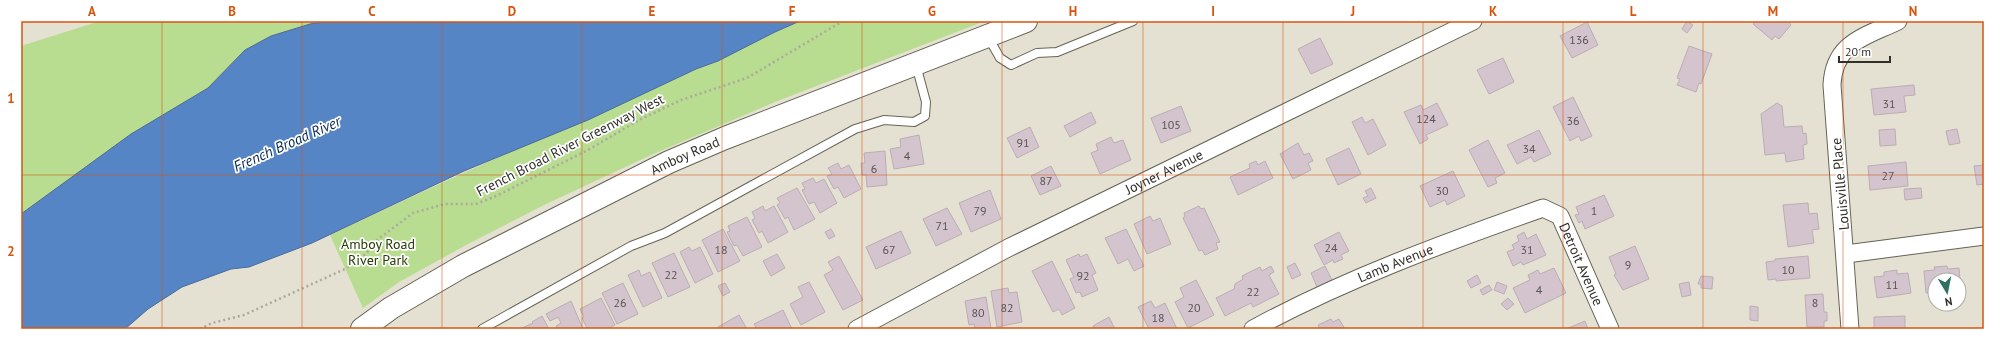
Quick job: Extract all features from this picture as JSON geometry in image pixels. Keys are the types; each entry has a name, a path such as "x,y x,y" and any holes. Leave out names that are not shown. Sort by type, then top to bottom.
{"main road":[{"name":"Amboy Road","path":"362,329 391,308 463,266 669,162 725,138 1026,21"}],"street":[{"name":"Joyner Avenue","path":"857,329 1008,248 1473,21"},
{"name":"Louisville Place","path":"1850,329 1846,254 1832,85 1833,70 1840,54 1849,45 1898,21"},
{"name":"Lamb Avenue","path":"1253,329 1294,307 1434,247 1543,208"},
{"name":"Detroit Avenue","path":"1543,208 1560,216 1610,329"},
{"path":"1846,254 1984,236"}],"lane":[{"path":"988,37 1000,58 1011,66 1037,53 1057,52 1133,21"},
{"path":"482,329 631,246 665,233 855,129 884,120 914,122 925,116 926,102 916,65"}],"path":[{"name":"French Broad River Greenway West","path":"200,329 212,323 244,315 345,269 366,254 377,240 413,214 445,204 476,204 496,196 588,150 639,120 681,100 747,78 843,21"}],"green space":[{"path":"100,21 328,21 310,24 271,36 245,50 208,88 131,134 21,214 21,46"},
{"name":"Amboy Road River Park","path":"799,21 985,21 775,102 651,155 544,205 468,244 399,282 363,308 330,235"}],"water":[{"name":"French Broad River","path":"328,21 800,21 718,61 696,69 588,120 464,171 312,243 249,267 231,269 182,287 148,309 125,329 21,329 21,214 131,134 208,88 245,50 271,36 310,24"}],"building":[{"path":"1687,21 1693,25 1687,33 1682,29"},
{"path":"1756,21 1788,21 1791,25 1779,39 1775,36 1772,40 1753,24"},
{"path":"1587,22 1598,45 1572,58 1560,36"},
{"path":"1320,38 1333,64 1311,74 1298,49"},
{"path":"1689,46 1712,54 1701,84 1699,83 1696,92 1677,85 1680,79 1677,78"},
{"path":"1503,58 1514,82 1489,94 1477,70"},
{"path":"1914,85 1915,95 1904,96 1906,112 1874,115 1871,89"},
{"path":"1573,97 1592,136 1581,141 1579,136 1570,141 1553,107"},
{"path":"1437,103 1448,125 1426,135 1428,139 1420,144 1404,112 1421,105 1423,110"},
{"path":"1777,103 1782,106 1784,127 1802,126 1803,134 1806,133 1807,144 1803,145 1804,159 1786,162 1785,153 1765,155 1761,114"},
{"path":"1181,106 1191,131 1161,143 1151,118"},
{"path":"1091,112 1096,123 1070,137 1064,126"},
{"path":"1362,117 1365,123 1373,119 1386,145 1368,155 1352,122"},
{"path":"1030,127 1039,147 1017,158 1007,138"},
{"path":"1895,129 1896,145 1880,146 1879,130"},
{"path":"1957,129 1960,143 1949,145 1946,131"},
{"path":"1539,130 1551,154 1534,162 1531,157 1517,164 1507,145"},
{"path":"919,135 924,164 894,169 890,149 901,147 900,139"},
{"path":"1111,137 1114,143 1123,140 1131,160 1100,174 1091,153 1098,150 1096,144"},
{"path":"1488,140 1505,173 1495,178 1497,183 1488,187 1469,150"},
{"path":"1298,143 1304,155 1309,153 1313,161 1308,163 1311,170 1293,179 1280,154"},
{"path":"1349,148 1361,174 1338,185 1326,159"},
{"path":"885,151 887,185 867,187 866,175 862,175 861,163 865,163 864,153"},
{"path":"1256,161 1258,165 1265,161 1273,178 1238,195 1230,177 1250,168 1249,164"},
{"path":"1906,162 1908,186 1870,190 1868,166"},
{"path":"838,163 841,169 849,165 861,189 844,198 838,187 834,189 827,176 832,174 828,168"},
{"path":"1984,165 1984,184 1977,185 1974,166"},
{"path":"1051,166 1061,186 1040,195 1031,176"},
{"path":"1453,171 1465,196 1447,205 1445,200 1430,207 1420,186"},
{"path":"813,178 816,183 824,179 837,203 820,213 814,202 809,204 802,190 805,189 802,183"},
{"path":"797,188 815,219 794,230 788,217 785,219 777,205 780,203 777,198"},
{"path":"1371,188 1376,198 1366,203 1363,198 1368,196 1365,191"},
{"path":"1921,188 1922,198 1905,200 1904,189"},
{"path":"990,190 1001,219 971,232 959,203"},
{"path":"1604,195 1614,216 1585,229 1582,221 1579,223 1575,215 1579,214 1576,207"},
{"path":"1808,203 1809,214 1817,213 1819,229 1812,230 1814,243 1788,247 1783,205"},
{"path":"763,206 765,211 774,206 788,232 768,243 762,231 759,233 752,220 755,218 752,212"},
{"path":"1199,206 1201,209 1204,208 1220,242 1216,243 1218,249 1205,255 1202,250 1199,251 1183,218 1185,216 1184,213"},
{"path":"947,208 962,234 936,246 923,219"},
{"path":"1150,216 1153,221 1160,218 1171,244 1147,254 1134,224"},
{"path":"747,217 762,247 743,256 737,245 734,246 727,232 730,231 728,226"},
{"path":"723,229 740,261 718,272 702,240"},
{"path":"831,229 835,236 829,239 825,232"},
{"path":"1126,229 1144,266 1134,271 1128,259 1118,264 1105,238"},
{"path":"901,231 911,253 876,269 866,247"},
{"path":"1339,232 1349,251 1341,255 1343,259 1334,263 1333,260 1324,265 1314,245"},
{"path":"1524,232 1527,239 1536,234 1546,255 1523,265 1521,262 1513,266 1507,252 1514,249 1512,245 1519,241 1517,236"},
{"path":"1635,246 1649,279 1623,290 1614,275 1616,274 1609,257"},
{"path":"689,247 692,251 700,247 713,274 695,283 680,252"},
{"path":"674,253 690,287 668,297 652,263"},
{"path":"777,254 785,268 771,276 763,261"},
{"path":"1079,254 1080,257 1087,254 1096,273 1092,275 1098,290 1082,297 1080,292 1076,293 1070,279 1074,277 1066,260"},
{"path":"839,256 863,300 843,310 824,275 833,270 828,262"},
{"path":"1808,256 1810,278 1776,281 1776,279 1768,280 1766,262 1775,261 1775,259"},
{"path":"1052,261 1075,308 1062,315 1059,309 1053,312 1032,271"},
{"path":"1295,263 1301,275 1292,279 1287,267"},
{"path":"1271,266 1274,272 1269,275 1279,294 1253,307 1251,303 1225,316 1216,298 1234,289 1235,284 1243,279 1242,276 1260,267 1262,271"},
{"path":"1325,266 1332,280 1317,287 1311,273"},
{"path":"1947,266 1948,269 1959,268 1959,272 1927,272 1926,293 1924,271 1935,270 1934,267"},
{"path":"1554,268 1566,293 1525,313 1513,288 1530,280 1528,275 1538,270 1540,274"},
{"path":"639,270 641,276 650,272 662,298 643,307 628,275"},
{"path":"1897,270 1897,274 1908,273 1911,293 1877,298 1874,277 1884,276 1884,272"},
{"path":"1477,275 1481,283 1471,288 1467,281"},
{"path":"1701,276 1713,277 1712,289 1701,288 1701,284 1698,284"},
{"path":"1196,280 1214,315 1188,328 1175,302 1184,297 1180,288"},
{"path":"809,282 825,312 801,325 790,304 803,297 798,287"},
{"path":"1497,282 1507,286 1504,294 1494,290"},
{"path":"1689,282 1691,295 1682,297 1679,284"},
{"path":"623,283 638,314 617,324 602,293"},
{"path":"725,283 730,292 723,296 718,286"},
{"path":"1489,285 1492,290 1483,295 1480,290"},
{"path":"1008,288 1009,293 1017,292 1022,322 997,327 991,291"},
{"path":"1823,294 1824,312 1827,312 1827,321 1824,321 1824,327 1807,327 1805,295"},
{"path":"986,297 991,329 975,329 974,324 969,325 965,301"},
{"path":"601,298 615,325 607,329 587,328 582,318 584,317 580,309"},
{"path":"1508,298 1514,304 1507,310 1501,304"},
{"path":"571,301 583,329 558,329 556,326 561,323 558,317 550,321 546,314"},
{"path":"1151,301 1155,308 1165,303 1177,329 1149,329 1138,307"},
{"path":"1750,306 1758,307 1758,321 1750,320"},
{"path":"783,310 792,329 757,329 754,324"},
{"path":"739,315 747,329 719,329 718,327"},
{"path":"542,316 549,329 520,329 533,323 532,322"},
{"path":"1905,316 1905,329 1874,329 1874,317"},
{"path":"1109,317 1115,329 1095,329 1093,326"},
{"path":"1331,319 1333,322 1339,319 1345,329 1320,329 1318,325"},
{"path":"1585,321 1588,329 1566,329"}]}
